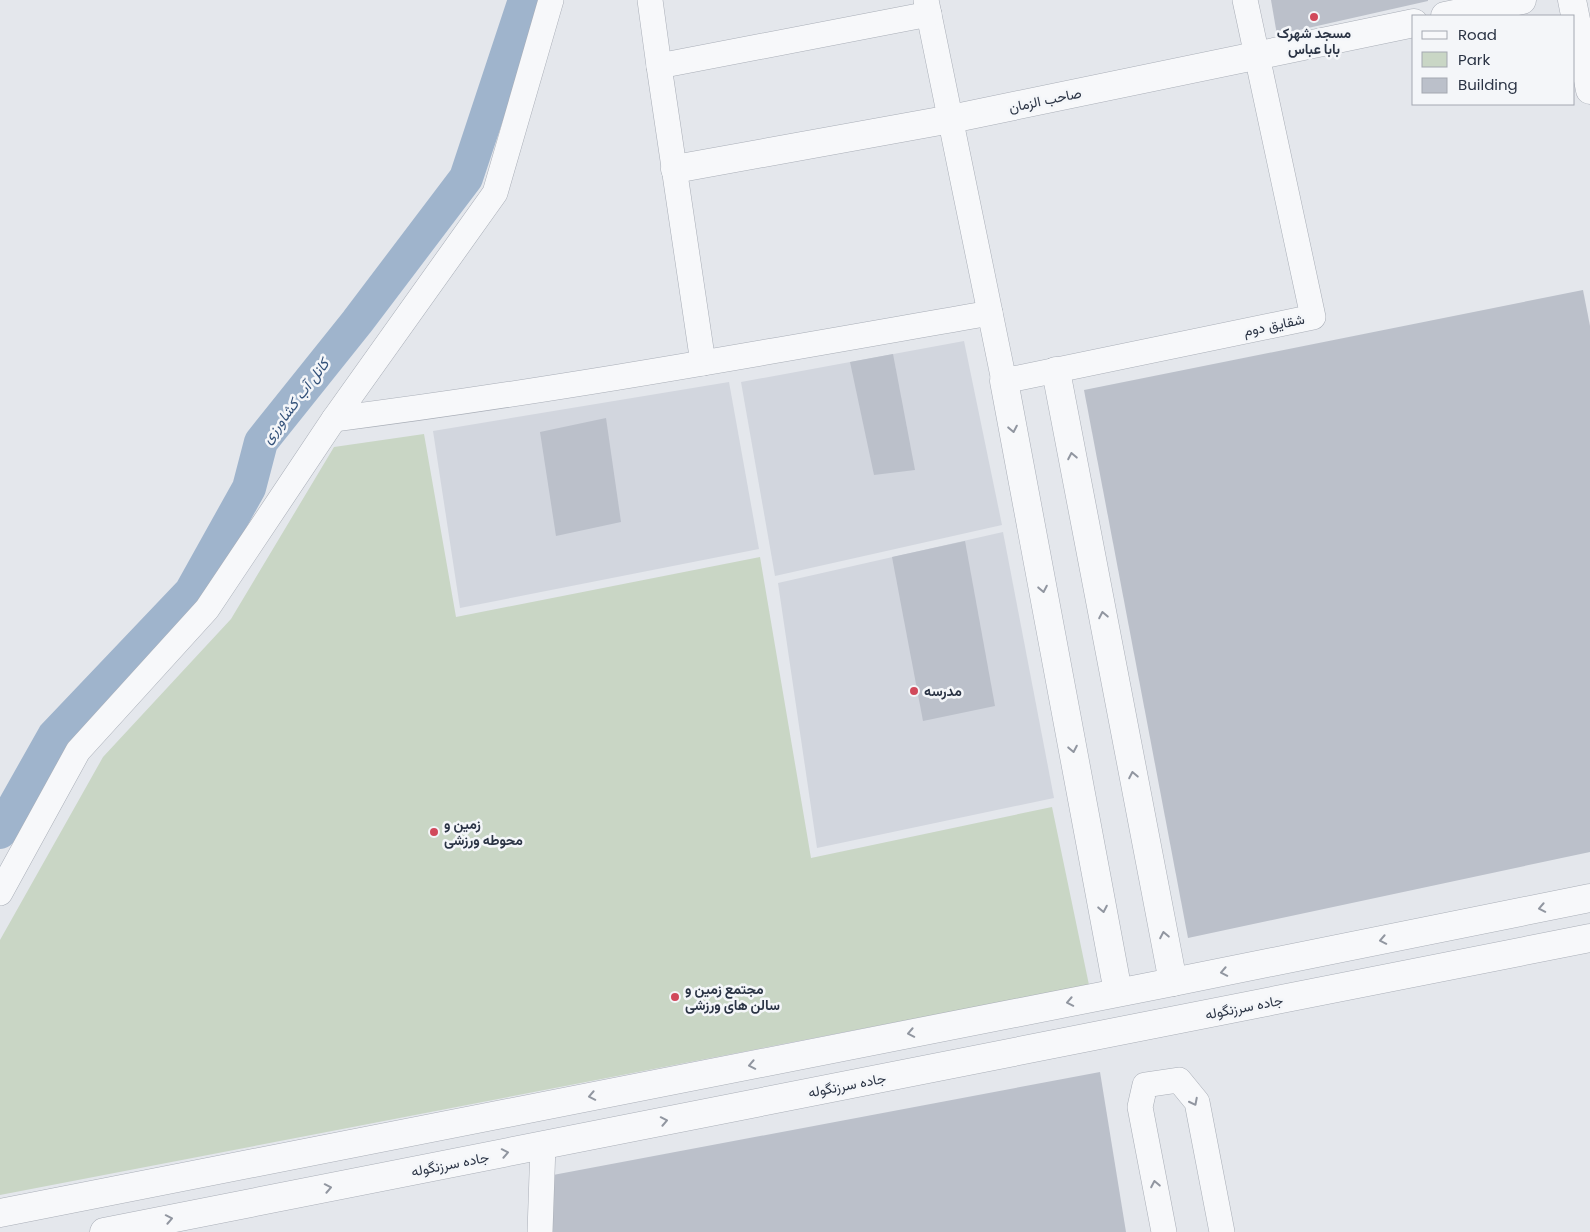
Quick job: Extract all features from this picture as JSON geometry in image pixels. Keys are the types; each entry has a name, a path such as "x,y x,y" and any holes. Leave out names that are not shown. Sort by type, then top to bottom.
{"street":[{"path":"0,893 78,751 207,609 334,418 495,193 551,0"},
{"path":"650,0 703,364"},
{"path":"1245,0 1256,56"},
{"path":"1450,15 1522,0"},
{"path":"1572,0 1590,90"},
{"path":"659,66 927,7 1004,382 1118,992"},
{"name":"صاحب الزمان","path":"675,169 951,119 1412,23"},
{"name":"شقایق دوم","path":"1004,382 1313,316 1256,56"},
{"path":"334,418 406,410 703,364 990,313"},
{"path":"1056,371 1173,982"},
{"path":"0,1213 1590,898"},
{"name":"جاده سرزنگوله","path":"104,1232 1590,938"},
{"path":"1164,1232 1140,1107 1145,1085 1179,1080 1196,1102 1222,1232"},
{"path":"540,1232 543,1145"}],"shaded area":[{"path":"964,341 1002,525 775,576 741,382"},
{"path":"729,382 759,549 460,608 433,431"},
{"name":"مدرسه","path":"1003,532 1054,798 817,848 778,583"}],"green space":[{"name":"زمین و محوطه ورزشی","path":"424,434 456,617 760,557 811,858 1052,807 1089,985 0,1195 0,940 103,757 231,619 334,447"}],"building":[{"name":"مسجد شهرک بابا عباس","path":"1271,0 1428,0 1428,1 1277,35"},
{"path":"1583,290 1590,326 1590,852 1188,938 1084,390"},
{"path":"893,354 915,470 874,475 850,362"},
{"path":"606,418 621,522 556,536 540,432"},
{"path":"965,541 995,706 923,721 892,557"},
{"path":"1100,1072 1126,1232 552,1232 553,1175"}],"waterway":[{"name":"کانل آب کشاورزی","path":"0,832 54,736 191,592 249,488 261,442 357,322 466,178 525,0"}],"place":[{"name":"مسجد شهرک بابا عباس","path":"1314,17"},
{"name":"مدرسه","path":"914,691"},
{"name":"زمین و محوطه ورزشی","path":"434,832"},
{"name":"مجتمع زمین و سالن های ورزشی","path":"675,997"}]}
